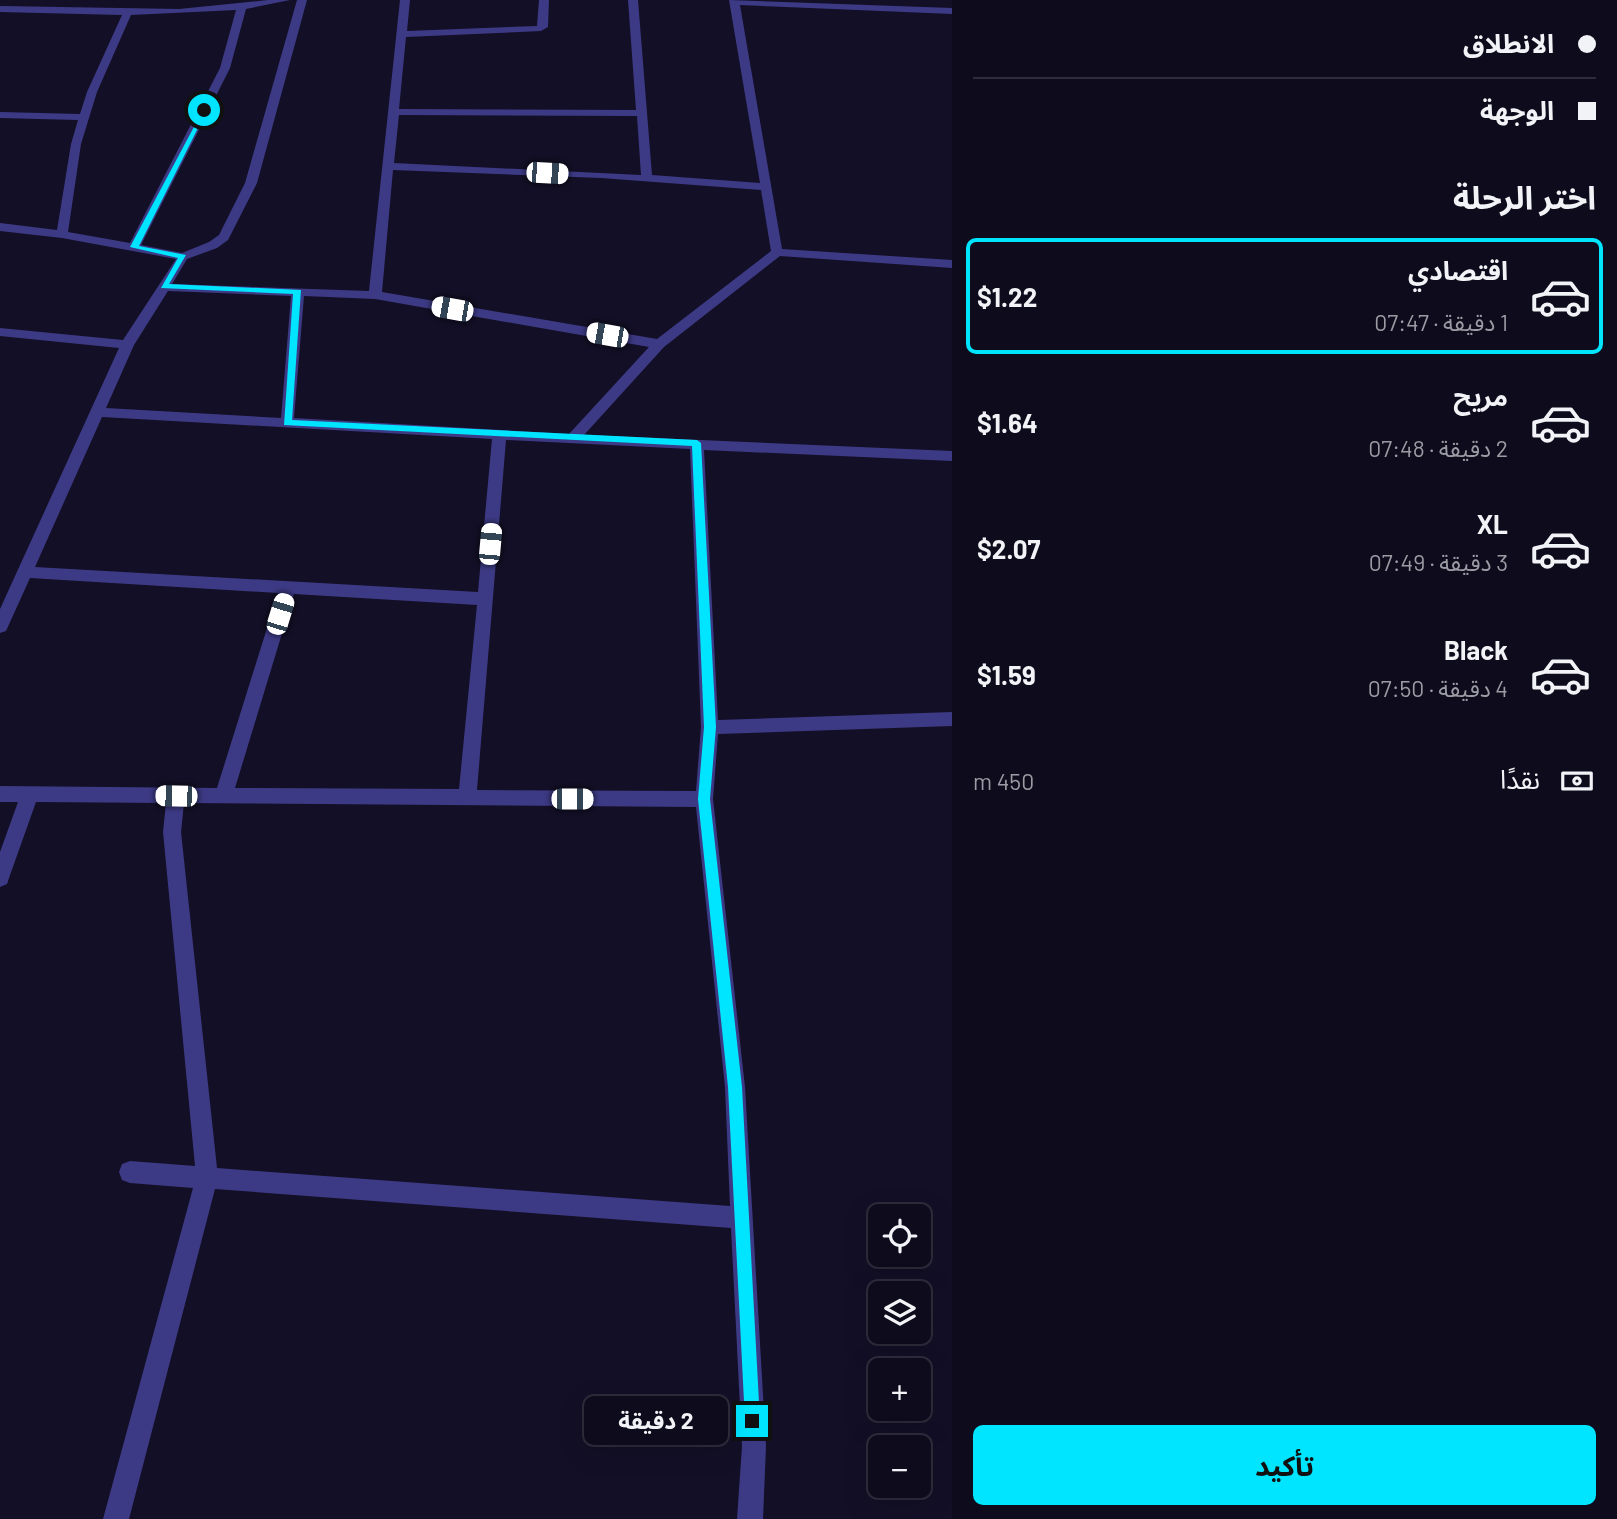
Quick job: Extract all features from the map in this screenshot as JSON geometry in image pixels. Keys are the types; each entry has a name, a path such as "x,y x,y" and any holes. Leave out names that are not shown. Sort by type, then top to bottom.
{"street":[{"path":"55,10 60,0"},
{"path":"0,9 128,11 242,7 285,0"},
{"path":"0,227 62,234 183,257 214,245 224,237 251,183 302,0"},
{"path":"375,295 405,0"},
{"path":"402,34 538,29 543,27 544,0"},
{"path":"633,0 647,179"},
{"path":"777,252 734,1 952,11"},
{"path":"134,247 225,68 242,7"},
{"path":"62,234 76,144 128,11"},
{"path":"394,112 642,113"},
{"path":"0,115 85,117"},
{"path":"388,166 766,187"},
{"path":"572,439 659,344 777,252 952,264"},
{"path":"0,627 127,345 183,257"},
{"path":"164,287 375,295 659,344"},
{"path":"287,423 298,292"},
{"path":"0,332 127,345"},
{"path":"97,412 572,439 952,456"},
{"path":"467,799 500,435"},
{"path":"697,443 710,727 704,799 735,1087 754,1446 750,1519"},
{"path":"25,572 485,599"},
{"path":"223,797 288,587"},
{"path":"710,727 952,719"},
{"path":"0,794 704,799"},
{"path":"0,878 29,795"},
{"path":"116,1519 207,1178 172,832 176,796"},
{"path":"130,1172 742,1219"}],"route":[{"path":"204,110 134,247 183,257 164,287 298,292 287,423 697,443 710,727 704,799 735,1087 752,1421"}]}
